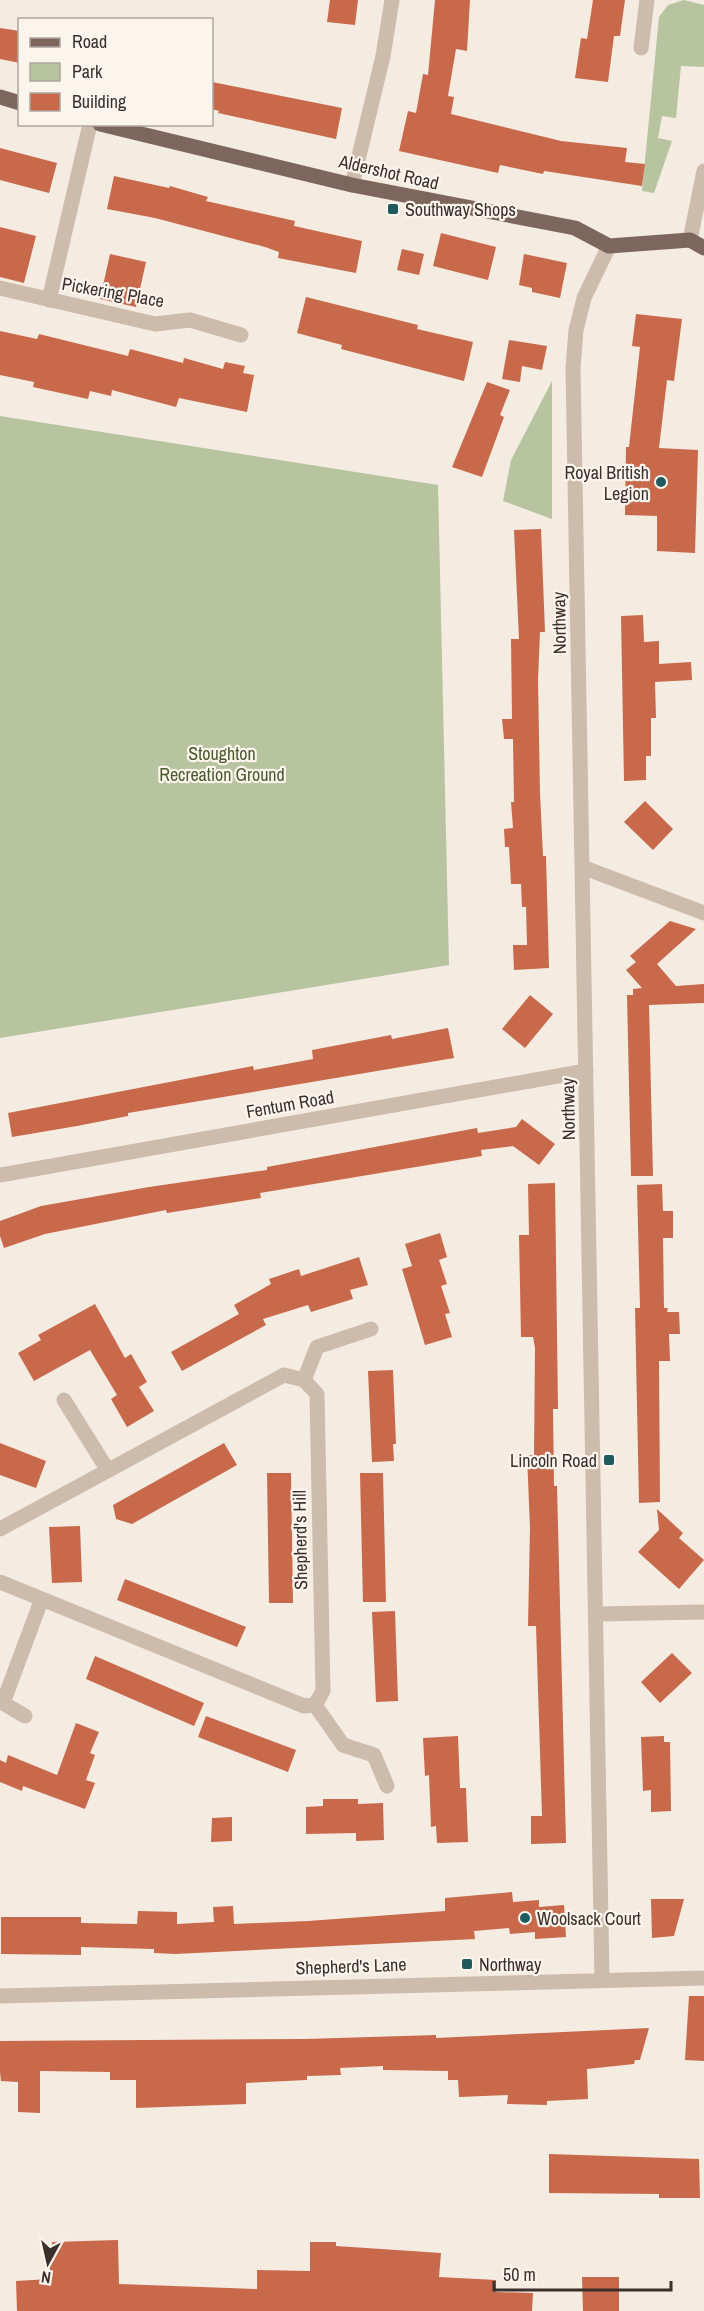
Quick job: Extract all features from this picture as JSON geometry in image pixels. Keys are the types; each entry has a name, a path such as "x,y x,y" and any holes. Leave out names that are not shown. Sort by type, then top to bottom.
{"main road":[{"path":"0,97 18,102"},
{"name":"Aldershot Road","path":"108,126 352,185 575,228 609,246"},
{"path":"609,246 697,244"}],"street":[{"path":"352,185 384,56 392,0"},
{"path":"641,48 648,0"},
{"name":"Pickering Place","path":"48,300 90,126"},
{"path":"697,244 704,171"},
{"name":"Northway","path":"602,1979 573,368 576,330 584,298 609,246"},
{"name":"Pickering Place","path":"0,288 155,324 189,321 241,335"},
{"path":"582,867 704,913"},
{"name":"Fentum Road","path":"0,1175 586,1071"},
{"path":"0,1529 107,1469 284,1376 304,1380 317,1347 371,1329"},
{"name":"Shepherd's Hill","path":"304,1380 317,1394 323,1691 315,1705"},
{"path":"64,1400 107,1469"},
{"path":"0,1582 41,1601 304,1706 315,1705 343,1745 374,1755 387,1786"},
{"path":"25,1716 2,1703 41,1601"},
{"path":"597,1614 704,1612"},
{"name":"Shepherd's Lane","path":"0,1996 704,1978"}],"green space":[{"path":"684,0 704,5 704,67 681,66 676,118 662,116 658,138 672,141 654,193 642,191 659,17 668,5"},
{"path":"552,381 552,519 503,501 511,460"},
{"name":"Stoughton Recreation Ground","path":"0,416 438,485 449,965 0,1038"}],"building":[{"path":"330,0 358,0 355,25 327,22"},
{"path":"435,0 470,0 467,51 456,49 448,96 454,97 451,114 561,141 627,148 625,162 645,164 642,186 544,171 543,174 500,165 498,173 399,151 408,111 416,113 423,74 428,75"},
{"path":"593,0 625,0 620,36 614,36 608,82 575,78 581,38 587,39"},
{"path":"0,28 18,31 18,63 0,59"},
{"path":"213,82 342,108 336,139 218,113 219,111 213,109"},
{"path":"0,148 57,163 49,193 0,180"},
{"path":"114,176 169,188 170,186 208,197 206,201 295,221 294,226 362,241 356,273 278,258 279,252 265,247 155,218 107,209"},
{"path":"0,227 36,236 24,283 0,277"},
{"path":"441,233 496,247 488,280 433,266"},
{"path":"402,249 424,254 419,275 397,270"},
{"path":"110,254 146,262 136,307 100,299"},
{"path":"524,254 567,263 560,298 532,292 532,288 519,285"},
{"path":"306,297 418,325 417,329 473,342 464,381 341,349 342,345 297,333"},
{"path":"636,314 682,319 674,381 667,380 659,448 698,450 695,553 657,551 657,516 625,515 626,447 629,447 640,347 632,346"},
{"path":"0,331 37,339 39,334 128,356 130,349 183,363 184,358 223,369 225,362 245,366 243,373 254,375 247,412 179,398 176,407 112,390 111,396 90,391 88,399 33,387 34,382 0,375"},
{"path":"509,340 547,346 542,370 522,366 520,382 502,379"},
{"path":"487,382 510,390 500,415 504,417 482,477 452,467"},
{"path":"541,529 545,632 540,632 538,680 540,793 543,856 546,856 549,968 514,970 513,945 527,945 526,907 522,907 521,884 511,884 509,847 505,847 504,829 513,828 511,802 514,802 513,739 504,739 502,719 512,719 511,639 519,639 514,530"},
{"path":"643,615 644,642 659,641 659,664 691,662 692,680 655,682 656,718 651,718 651,756 646,756 646,780 624,781 621,616"},
{"path":"645,801 673,829 653,850 624,822"},
{"path":"670,921 696,929 657,964 676,986 704,984 704,1003 649,1005 653,1176 631,1176 627,995 633,995 633,989 642,988 626,970 636,962 630,956"},
{"path":"530,995 553,1014 525,1048 502,1029"},
{"path":"448,1028 454,1058 128,1113 128,1116 12,1137 8,1113 253,1066 254,1070 313,1059 312,1050 391,1035 392,1039"},
{"path":"522,1119 555,1144 539,1165 513,1146 481,1150 482,1156 260,1193 261,1198 167,1213 166,1210 45,1234 4,1248 0,1236 0,1221 41,1206 267,1170 267,1167 477,1128 478,1133 516,1127"},
{"path":"555,1183 558,1409 553,1409 554,1486 557,1486 566,1843 531,1844 531,1816 542,1816 536,1626 528,1626 530,1528 527,1455 534,1455 535,1348 533,1337 521,1337 519,1235 529,1235 528,1184"},
{"path":"662,1184 663,1211 673,1211 673,1238 663,1238 664,1308 668,1308 667,1312 679,1312 680,1334 669,1334 670,1361 659,1361 660,1502 639,1503 635,1308 640,1308 637,1185"},
{"path":"440,1233 447,1257 439,1260 447,1284 441,1286 450,1313 445,1314 452,1337 425,1345 402,1269 412,1266 405,1244"},
{"path":"359,1257 368,1285 350,1290 353,1299 311,1312 308,1305 263,1319 266,1325 182,1371 171,1352 239,1314 234,1305 271,1284 269,1279 299,1269 301,1276"},
{"path":"95,1304 125,1358 131,1354 147,1382 139,1387 154,1411 127,1427 111,1399 117,1395 90,1350 34,1381 18,1353 41,1340 38,1335"},
{"path":"393,1370 396,1444 393,1444 394,1461 372,1462 368,1371"},
{"path":"0,1443 46,1461 36,1488 0,1475"},
{"path":"224,1443 237,1465 132,1524 116,1519 113,1505"},
{"path":"267,1473 291,1473 293,1603 269,1603"},
{"path":"360,1473 383,1473 386,1602 363,1602"},
{"path":"657,1509 683,1533 679,1538 704,1560 679,1589 638,1552 659,1530"},
{"path":"80,1526 82,1582 52,1583 49,1527"},
{"path":"125,1579 246,1627 237,1647 117,1600"},
{"path":"395,1611 398,1701 376,1702 372,1612"},
{"path":"672,1653 692,1673 660,1703 641,1682"},
{"path":"95,1656 204,1703 194,1726 86,1679"},
{"path":"206,1716 296,1750 288,1772 198,1737"},
{"path":"76,1723 99,1732 90,1753 95,1755 86,1780 95,1783 85,1809 23,1786 22,1791 0,1782 0,1760 6,1763 8,1755 57,1775"},
{"path":"458,1736 460,1788 466,1788 468,1842 437,1843 436,1826 431,1827 429,1775 425,1776 423,1738"},
{"path":"664,1736 664,1742 670,1742 671,1811 651,1812 651,1790 643,1791 641,1737"},
{"path":"323,1799 358,1799 358,1804 383,1803 384,1840 356,1841 356,1833 306,1834 306,1807 323,1806"},
{"path":"232,1817 232,1841 211,1842 212,1818"},
{"path":"512,1892 513,1902 539,1900 539,1907 564,1905 566,1937 535,1939 535,1932 510,1934 509,1928 474,1931 475,1939 176,1954 154,1953 154,1949 81,1947 81,1955 1,1954 1,1917 81,1917 81,1923 137,1924 138,1911 177,1912 177,1924 214,1922 213,1907 233,1906 234,1924 308,1921 445,1911 445,1898"},
{"path":"651,1899 684,1899 674,1936 652,1938"},
{"path":"689,1996 704,1996 704,2061 685,2060"},
{"path":"649,2028 640,2060 635,2060 634,2064 587,2069 588,2099 547,2101 547,2105 507,2104 508,2095 459,2097 458,2080 448,2080 448,2071 383,2070 383,2066 340,2068 341,2075 307,2076 307,2080 246,2083 246,2104 136,2108 136,2080 110,2080 110,2072 40,2071 40,2113 18,2112 18,2082 1,2081 0,2072 0,2041 305,2039 436,2035 436,2038"},
{"path":"549,2154 699,2159 700,2198 659,2198 659,2194 549,2193"},
{"path":"118,2240 119,2284 257,2289 257,2270 310,2271 310,2242 336,2242 336,2246 441,2253 439,2277 496,2280 496,2292 533,2293 532,2311 17,2311 16,2281 49,2279 52,2242"},
{"path":"582,2277 619,2277 619,2311 583,2311"}],"place":[{"name":"Southway Shops","path":"393,209"},
{"name":"Royal British Legion","path":"661,482"},
{"name":"Lincoln Road","path":"609,1460"},
{"name":"Woolsack Court","path":"525,1918"},
{"name":"Northway","path":"467,1964"}]}
